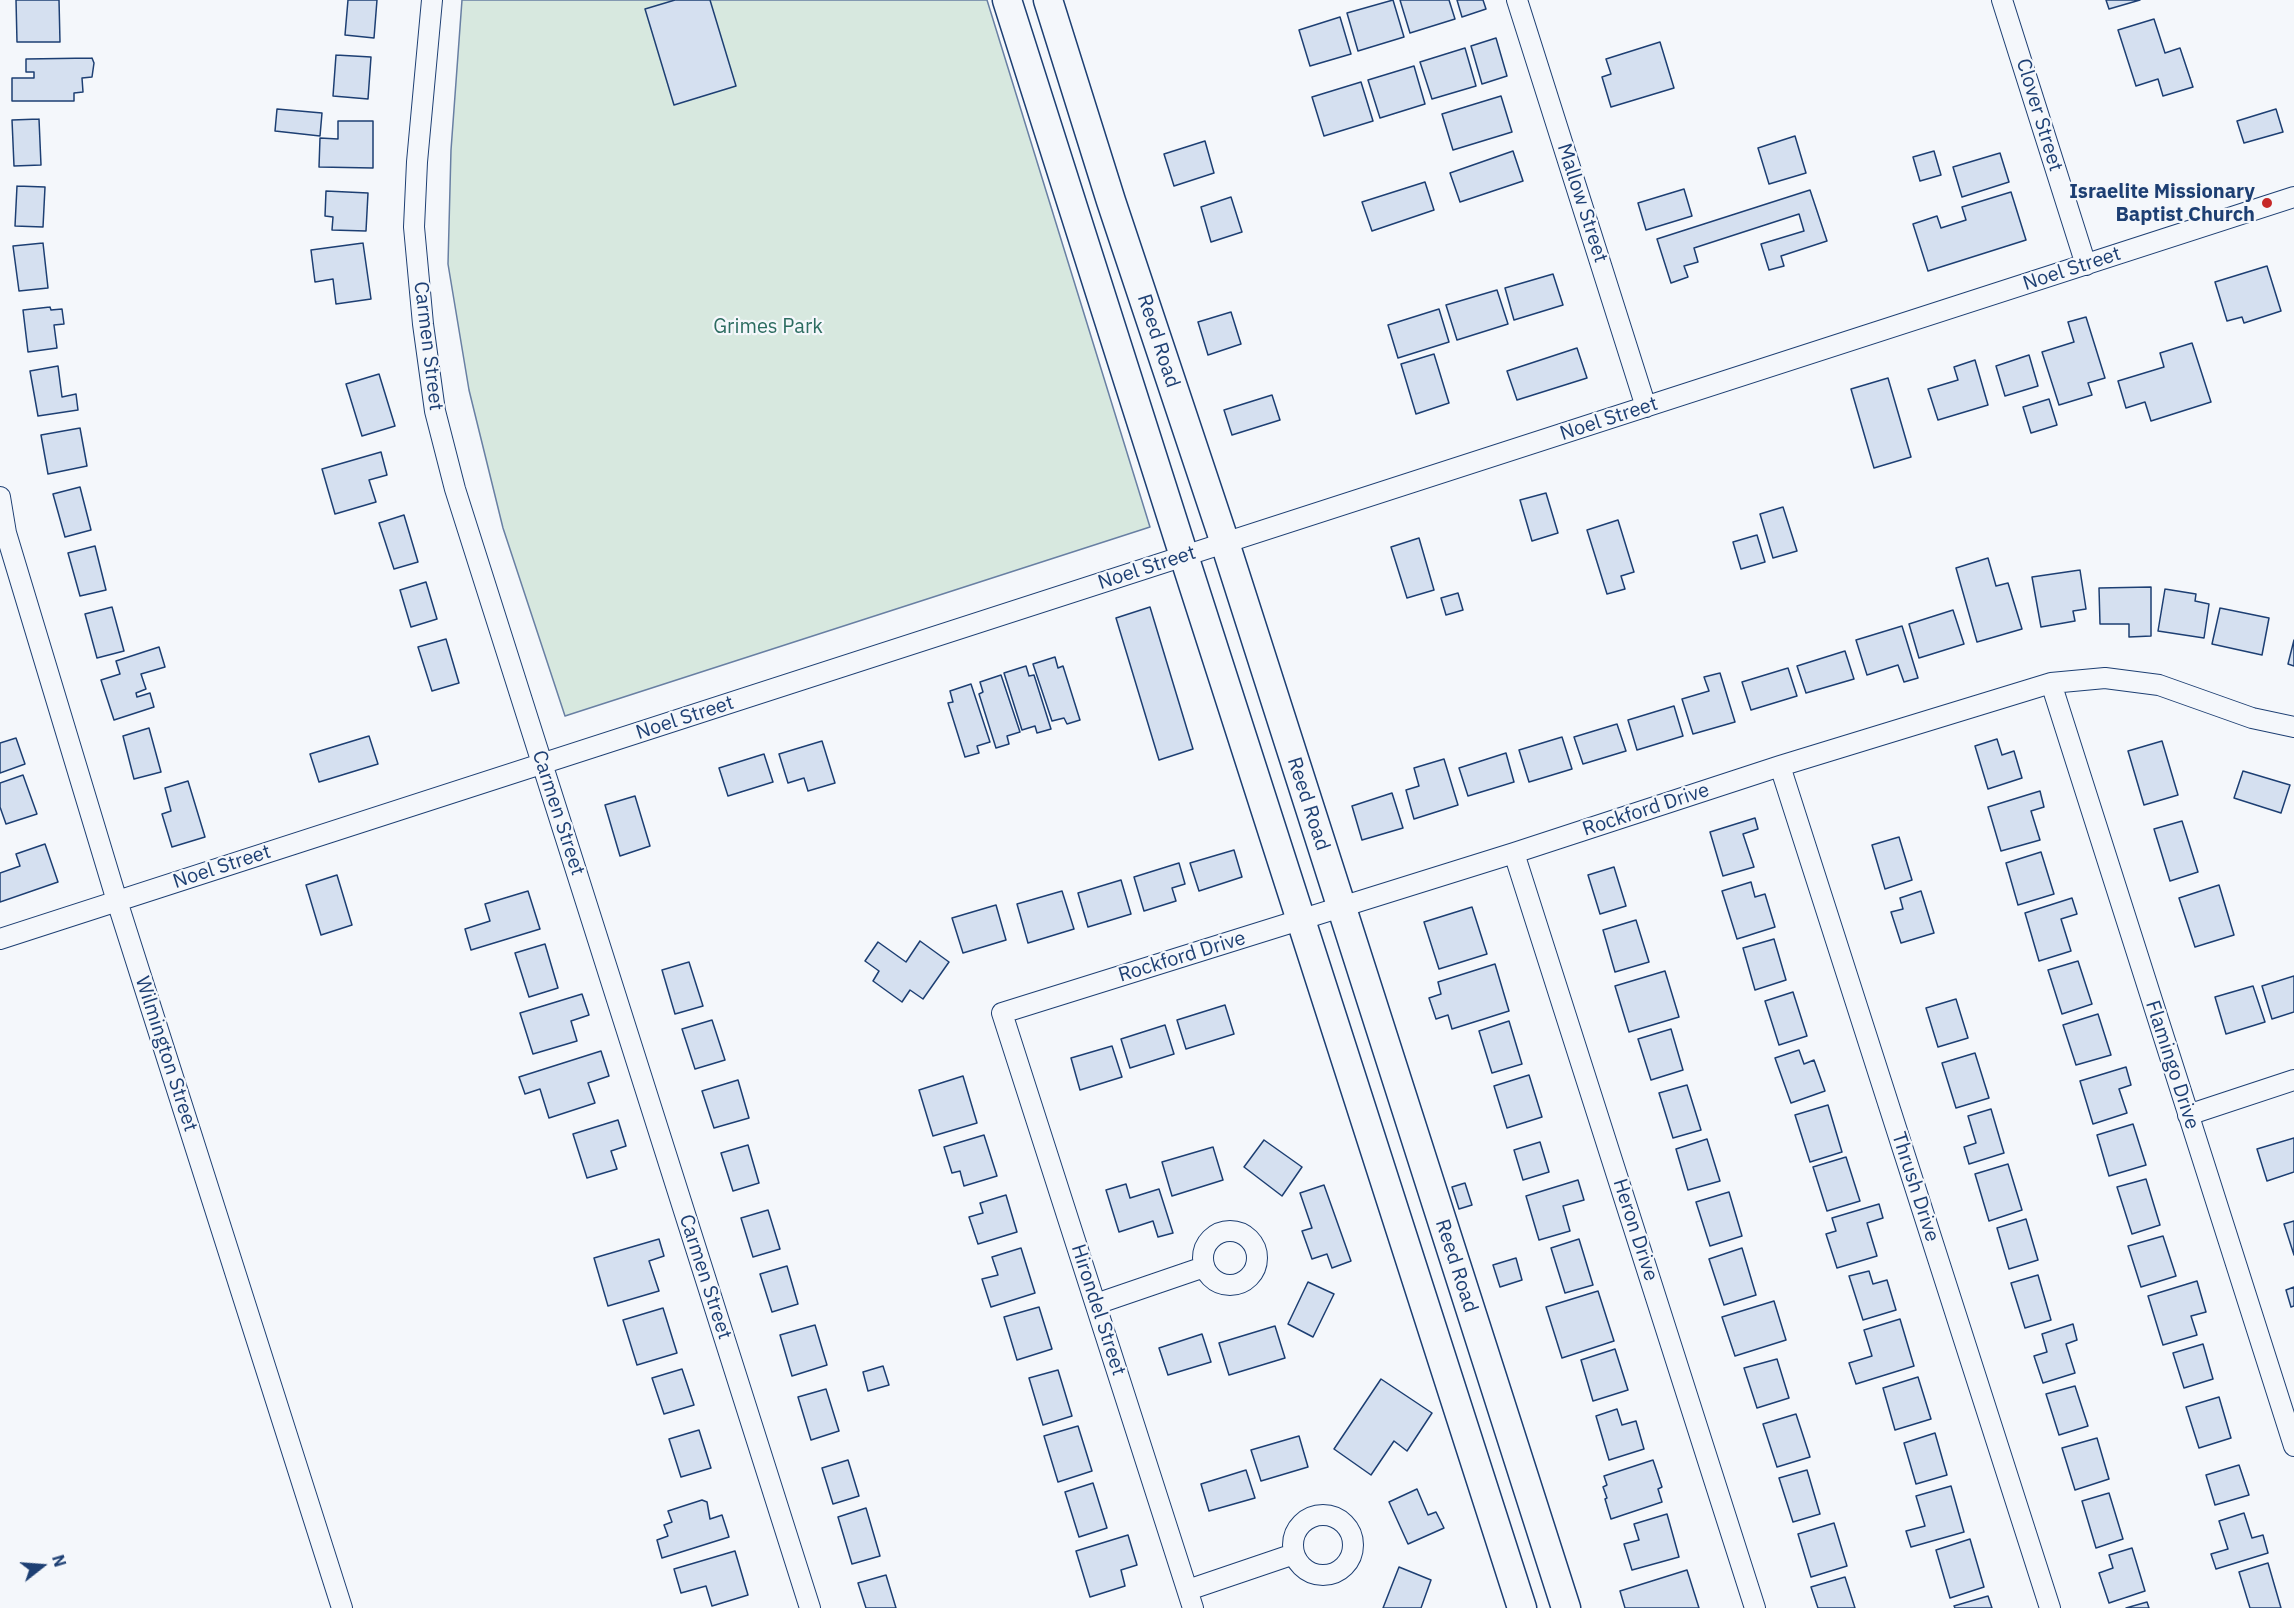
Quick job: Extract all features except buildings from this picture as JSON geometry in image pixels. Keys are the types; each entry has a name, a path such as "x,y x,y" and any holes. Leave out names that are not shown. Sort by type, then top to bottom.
{"street":[{"name":"Carmen Street","path":"432,0 417,162 414,227 423,324 435,411 455,489 810,1608"},
{"name":"Reed Road","path":"1007,0 1522,1608"},
{"name":"Reed Road","path":"1048,0 1111,201 1225,543 1566,1608"},
{"name":"Mallow Street","path":"1517,0 1646,407"},
{"name":"Clover Street","path":"2002,0 2086,265"},
{"name":"Noel Street","path":"0,939 2294,197"},
{"path":"1075,210 1111,201"},
{"name":"Wilmington Street","path":"0,497 6,534 117,902 342,1608"},
{"name":"Rockford Drive","path":"1002,1013 1514,853 1780,766 2051,683 2105,678 2159,685 2252,718 2294,727"},
{"name":"Flamingo Drive","path":"2051,683 2294,1446"},
{"name":"Thrush Drive","path":"1780,766 2050,1608"},
{"name":"Heron Drive","path":"1514,853 1755,1608"},
{"name":"Hirondel Street","path":"1002,1013 1190,1599"},
{"path":"2188,1115 2294,1080"},
{"path":"1096,1304 1204,1267"},
{"path":"1449,1380 1489,1368"},
{"path":"1190,1599 1294,1554"}],"green space":[{"name":"Grimes Park","path":"462,0 987,0 1150,527 565,716 503,528 469,390 448,264 451,150"}],"place":[{"name":"Israelite Missionary Baptist Church","path":"2267,203"}]}
